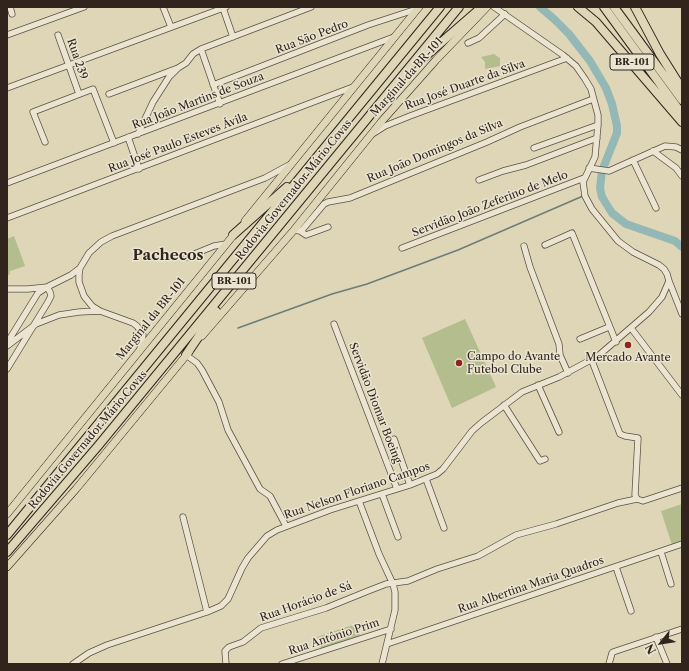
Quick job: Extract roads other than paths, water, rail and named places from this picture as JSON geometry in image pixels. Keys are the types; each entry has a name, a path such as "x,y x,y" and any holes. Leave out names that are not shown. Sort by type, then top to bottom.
{"highway":[{"name":"Rodovia Governador Mário Covas","path":"7,534 440,7"},
{"name":"Rodovia Governador Mário Covas","path":"7,552 90,457 459,7"},
{"path":"403,76 482,7"},
{"name":"BR-101","path":"578,7 596,22 682,122"},
{"name":"BR-101","path":"604,7 618,20 682,100"},
{"name":"BR-101","path":"614,7 618,20 682,114"},
{"name":"BR-101","path":"635,7 660,54 682,89"},
{"path":"234,235 307,169"},
{"path":"186,355 242,272"}],"main road":[{"name":"Marginal da BR-101","path":"7,567 76,489 186,355 297,230 370,135 436,60 487,7"},
{"name":"Marginal da BR-101","path":"7,514 418,8"}],"street":[{"path":"10,7 12,14"},
{"path":"7,35 84,7"},
{"path":"163,7 170,27"},
{"path":"109,94 178,68 186,63 193,54 201,49 311,7"},
{"path":"494,7 568,58 582,74 591,89 598,114 595,157 592,169 584,178 583,186 585,196 592,209 602,222 625,246 662,267 667,274 668,281 682,314"},
{"path":"7,88 224,8 233,37"},
{"name":"Rua São Pedro","path":"213,85 368,25 418,8"},
{"path":"468,43 478,38 505,14"},
{"name":"Rua 239","path":"58,35 78,92"},
{"name":"Rua João Martins de Souza","path":"7,183 395,37"},
{"path":"201,49 220,104"},
{"name":"Rua José Duarte da Silva","path":"370,135 385,126 410,116 568,58"},
{"path":"138,134 153,102 169,77 178,68"},
{"name":"Rua José Paulo Esteves Ávila","path":"7,218 355,86"},
{"path":"45,142 33,112 78,92 93,89 114,143"},
{"name":"Rua João Domingos da Silva","path":"297,230 303,229 324,204 328,202 350,198 487,142 520,126 593,99"},
{"path":"534,148 598,125"},
{"path":"128,138 139,169"},
{"path":"479,180 503,171 526,165 597,138"},
{"path":"592,169 607,171 665,146 682,150"},
{"path":"653,150 676,168 682,176"},
{"path":"633,160 656,208"},
{"path":"7,343 38,292 71,275 80,268 89,253 102,242 112,236 265,178 292,163"},
{"name":"Servidão João Zeferino de Melo","path":"402,248 584,178"},
{"path":"297,230 306,235 328,226"},
{"path":"545,245 572,233 616,342"},
{"path":"187,256 214,246 226,244"},
{"path":"524,246 530,267 559,344 560,355 568,373"},
{"path":"79,282 80,268"},
{"path":"71,275 76,277 89,302 100,311 138,326 142,335 140,351"},
{"name":"Rua Nelson Floriano Campos","path":"73,664 89,653 107,645 207,612 220,606 228,599 242,568 258,546 272,533 286,526 410,485 441,472 476,428 504,405 522,392 568,373 592,360 616,342 658,302 665,292 668,281"},
{"path":"7,289 28,290 47,287"},
{"path":"7,369 36,324 51,296 47,287"},
{"path":"87,312 89,302"},
{"path":"7,346 36,324 59,315 100,311"},
{"path":"20,322 28,330"},
{"name":"Servidão Diomar Boeing","path":"334,324 397,489"},
{"path":"580,339 609,327"},
{"path":"631,328 682,395"},
{"path":"186,355 197,363 202,370 219,402 232,437 260,489 270,496 286,526"},
{"path":"592,360 620,434 638,438 635,495 637,499"},
{"path":"538,385 559,432"},
{"path":"504,405 540,461 544,459"},
{"path":"394,440 410,485"},
{"path":"426,479 444,528"},
{"name":"Rua Horácio de Sá","path":"226,664 225,651 229,647 243,642 261,628 326,608 386,584 408,581 437,569 478,556 516,535 556,524 618,503 637,499 643,501 682,488"},
{"path":"382,494 398,537"},
{"path":"360,501 379,554 393,584 396,604 382,664"},
{"path":"183,516 207,612"},
{"name":"Rua Albertina Maria Quadros","path":"387,644 682,544"},
{"path":"661,552 671,584"},
{"path":"616,567 631,611"},
{"name":"Rua Antônio Prim","path":"282,664 391,629"},
{"path":"609,664 613,652 682,629"},
{"path":"656,637 667,664"}],"waterway":[{"path":"540,7 569,34 590,61 606,88 612,104 617,133 602,171 600,188 602,197 612,213 626,224 675,241 682,247"},
{"path":"238,328 332,294 367,284 458,250 583,196"}],"place":[{"name":"Mercado Avante","path":"628,345"},
{"name":"Campo do Avante Futebol Clube","path":"459,363"}],"district":[{"name":"Pachecos","path":"168,256"}]}
